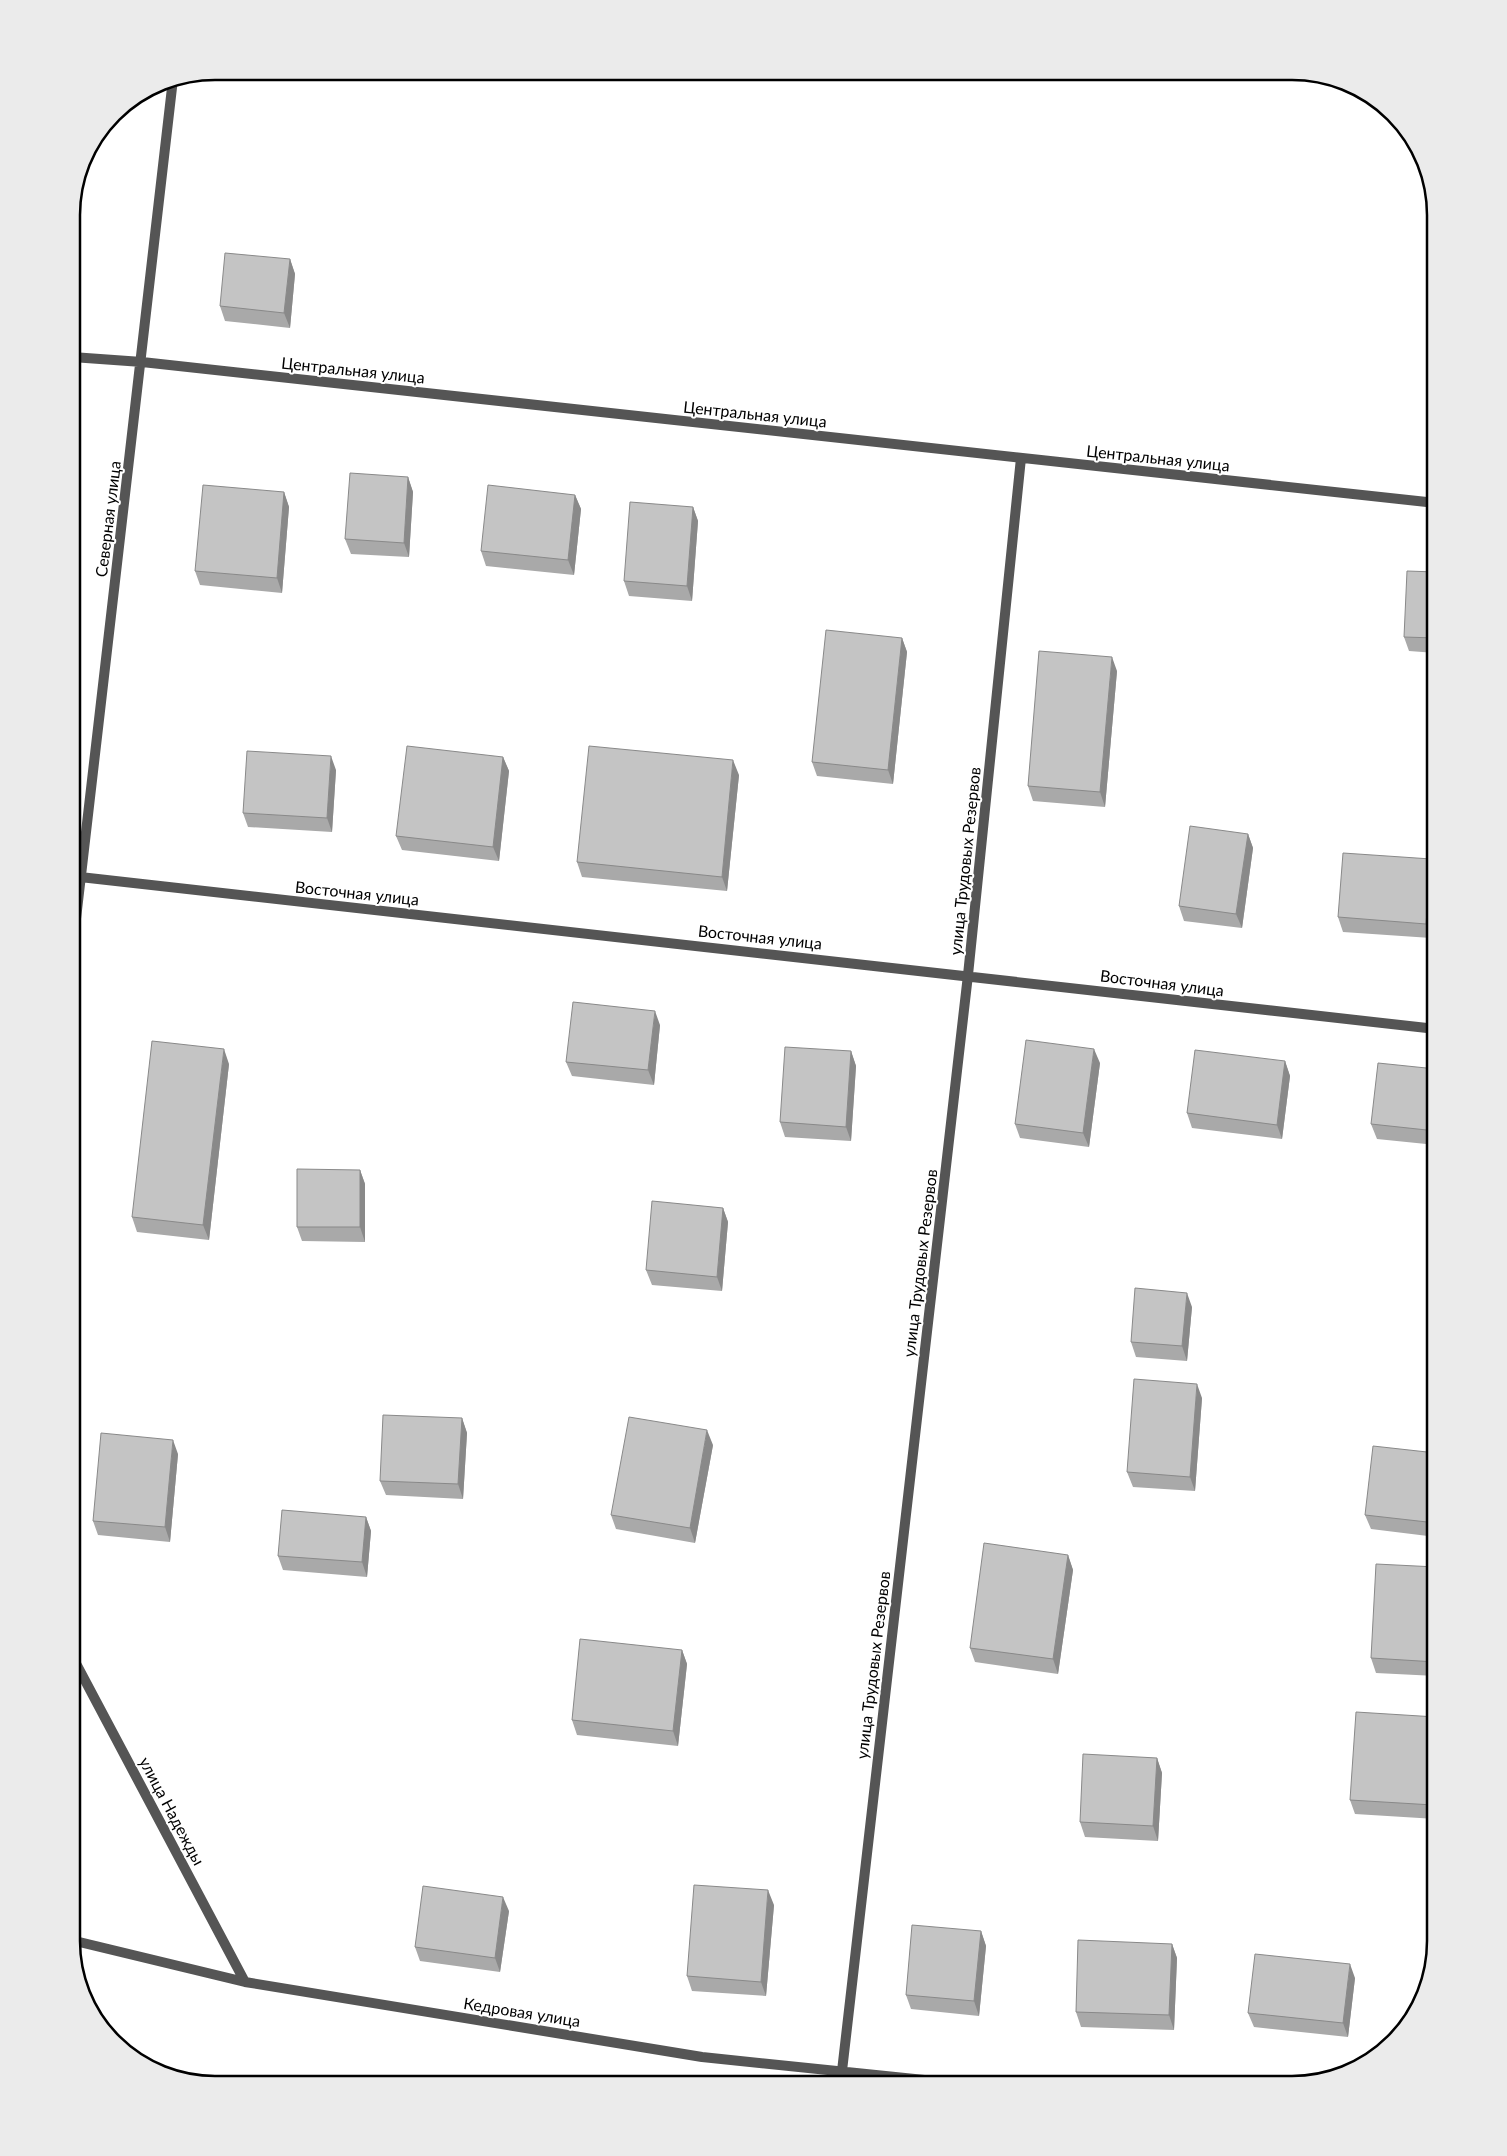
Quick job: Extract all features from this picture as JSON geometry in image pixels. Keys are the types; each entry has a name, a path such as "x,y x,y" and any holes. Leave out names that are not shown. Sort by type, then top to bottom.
{"street":[{"name":"Северная улица","path":"80,877 142,362 172,87"},
{"name":"Центральная улица","path":"80,358 142,362 1427,502"},
{"name":"улица Трудовых Резервов","path":"842,2071 968,975 1021,458"},
{"name":"Восточная улица","path":"80,877 968,975 1427,1028"},
{"name":"улица Надежды","path":"80,1671 245,1982"},
{"name":"Кедровая улица","path":"80,1942 245,1982 702,2057 889,2076"}],"building":[{"path":"225,253 290,259 284,313 220,306"},
{"path":"350,473 408,477 404,543 345,539"},
{"path":"203,485 284,492 277,578 195,571"},
{"path":"488,485 575,495 568,560 481,551"},
{"path":"630,502 693,507 687,586 624,581"},
{"path":"1407,571 1427,572 1427,638 1404,637"},
{"path":"826,630 902,638 888,770 812,762"},
{"path":"1039,651 1112,657 1100,792 1028,786"},
{"path":"407,746 503,757 493,847 396,836"},
{"path":"589,746 733,760 722,877 577,862"},
{"path":"247,751 331,756 327,818 243,813"},
{"path":"1190,826 1248,834 1236,914 1179,906"},
{"path":"1343,853 1427,859 1426,924 1338,917"},
{"path":"573,1002 655,1011 648,1070 566,1062"},
{"path":"1026,1040 1094,1049 1083,1133 1015,1124"},
{"path":"152,1041 224,1049 203,1225 132,1217"},
{"path":"785,1047 851,1051 846,1127 780,1122"},
{"path":"1195,1050 1285,1061 1277,1125 1187,1113"},
{"path":"1378,1063 1427,1068 1427,1130 1371,1124"},
{"path":"297,1169 360,1170 360,1227 297,1227"},
{"path":"652,1201 723,1208 717,1277 646,1270"},
{"path":"1135,1288 1187,1293 1182,1346 1131,1342"},
{"path":"1134,1379 1197,1384 1190,1477 1127,1472"},
{"path":"383,1415 462,1418 458,1484 380,1481"},
{"path":"629,1417 707,1430 690,1528 611,1515"},
{"path":"101,1433 173,1440 165,1527 93,1521"},
{"path":"1373,1446 1427,1452 1427,1522 1365,1515"},
{"path":"282,1510 366,1517 362,1562 278,1556"},
{"path":"984,1543 1068,1555 1053,1659 970,1648"},
{"path":"1376,1564 1427,1567 1427,1661 1371,1658"},
{"path":"580,1639 682,1650 673,1731 572,1720"},
{"path":"1356,1712 1427,1716 1427,1805 1350,1800"},
{"path":"1083,1754 1157,1758 1153,1826 1080,1822"},
{"path":"694,1885 768,1890 761,1982 687,1976"},
{"path":"423,1886 503,1897 495,1958 415,1947"},
{"path":"912,1925 981,1931 974,2001 906,1995"},
{"path":"1078,1940 1172,1944 1169,2015 1076,2012"},
{"path":"1255,1954 1350,1964 1343,2023 1248,2013"}]}
